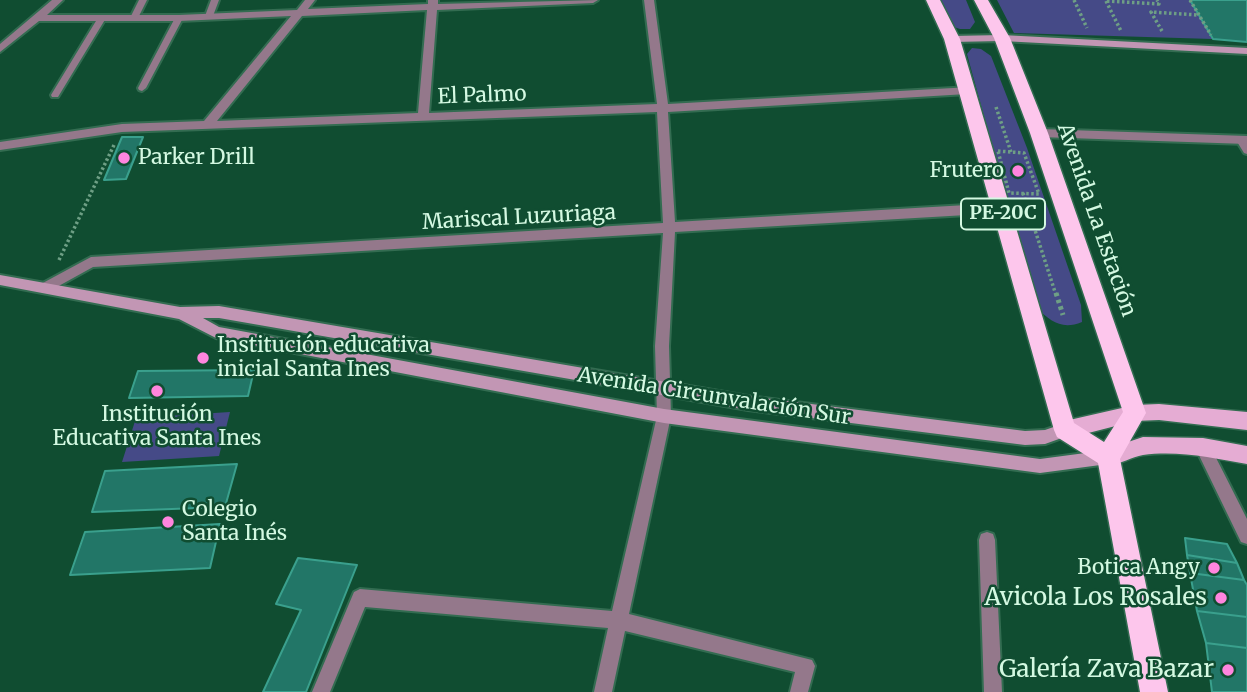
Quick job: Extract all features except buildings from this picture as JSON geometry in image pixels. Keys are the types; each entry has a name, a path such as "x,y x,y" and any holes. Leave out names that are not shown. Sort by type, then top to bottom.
{"highway":[{"name":"PE-20C","path":"933,0 952,39 1065,430"},
{"name":"Avenida La Estación","path":"981,0 1002,38 1039,134 1135,413"},
{"path":"1135,413 1108,457 1154,692"},
{"path":"1065,430 1108,457"}],"main road":[{"name":"Avenida Circunvalación Sur","path":"1065,430 1135,413 1159,412 1247,421"},
{"name":"Avenida Circunvalación Sur","path":"1108,457 1143,446 1203,447 1247,455"}],"street":[{"path":"0,49 5,40 58,0"},
{"path":"207,125 310,0"},
{"path":"37,18 179,18 433,3 593,0"},
{"path":"603,692 664,416 660,389 669,228 663,108 649,0"},
{"path":"423,118 433,3"},
{"path":"952,39 1002,38 1247,51"},
{"name":"El Palmo","path":"0,146 122,128 663,108 967,90"},
{"path":"1039,134 1243,140"},
{"name":"Mariscal Luzuriaga","path":"46,288 91,262 1001,208"},
{"name":"Avenida Circunvalación Sur","path":"0,280 180,313 219,312 748,403 1025,438 1045,437 1065,430"},
{"name":"Avenida Circunvalación Sur","path":"180,313 216,332 664,416 1040,466 1108,457"},
{"path":"1203,447 1247,536"},
{"path":"988,540 993,692"},
{"path":"321,692 360,598 617,620 806,666 799,692"}],"lane":[{"path":"134,18 143,0"},
{"path":"209,16 215,0"},
{"path":"55,95 102,18"},
{"path":"142,89 179,18"},
{"path":"1243,140 1247,151"}],"path":[{"path":"1074,0 1090,35"},
{"path":"1190,0 1213,39"},
{"path":"1106,1 1158,2 1164,13"},
{"path":"1106,1 1124,36"},
{"path":"1146,3 1167,38"},
{"path":"1151,12 1198,15"},
{"path":"46,288 122,128"},
{"path":"998,151 1024,153 1039,194 1023,193 1009,193 998,151"},
{"path":"1023,193 1063,315"}],"shaded area":[{"path":"938,0 966,0 975,22 970,29 948,25"},
{"path":"997,0 1190,0 1213,39 1014,33"},
{"path":"972,48 981,49 991,56 1027,148 1081,305 1082,322 1063,325 1047,317 1036,307 967,54"},
{"path":"230,412 219,456 122,462 136,418"}],"place":[{"name":"Parker Drill","path":"124,158"},
{"name":"Frutero","path":"1018,171"},
{"name":"Institución educativa inicial Santa Ines","path":"203,358"},
{"name":"Institución Educativa Santa Ines","path":"157,391"},
{"name":"Colegio Santa Inés","path":"168,522"},
{"name":"Botica Angy","path":"1214,568"},
{"name":"Avicola Los Rosales","path":"1221,598"},
{"name":"Galería Zava Bazar","path":"1228,670"}]}
